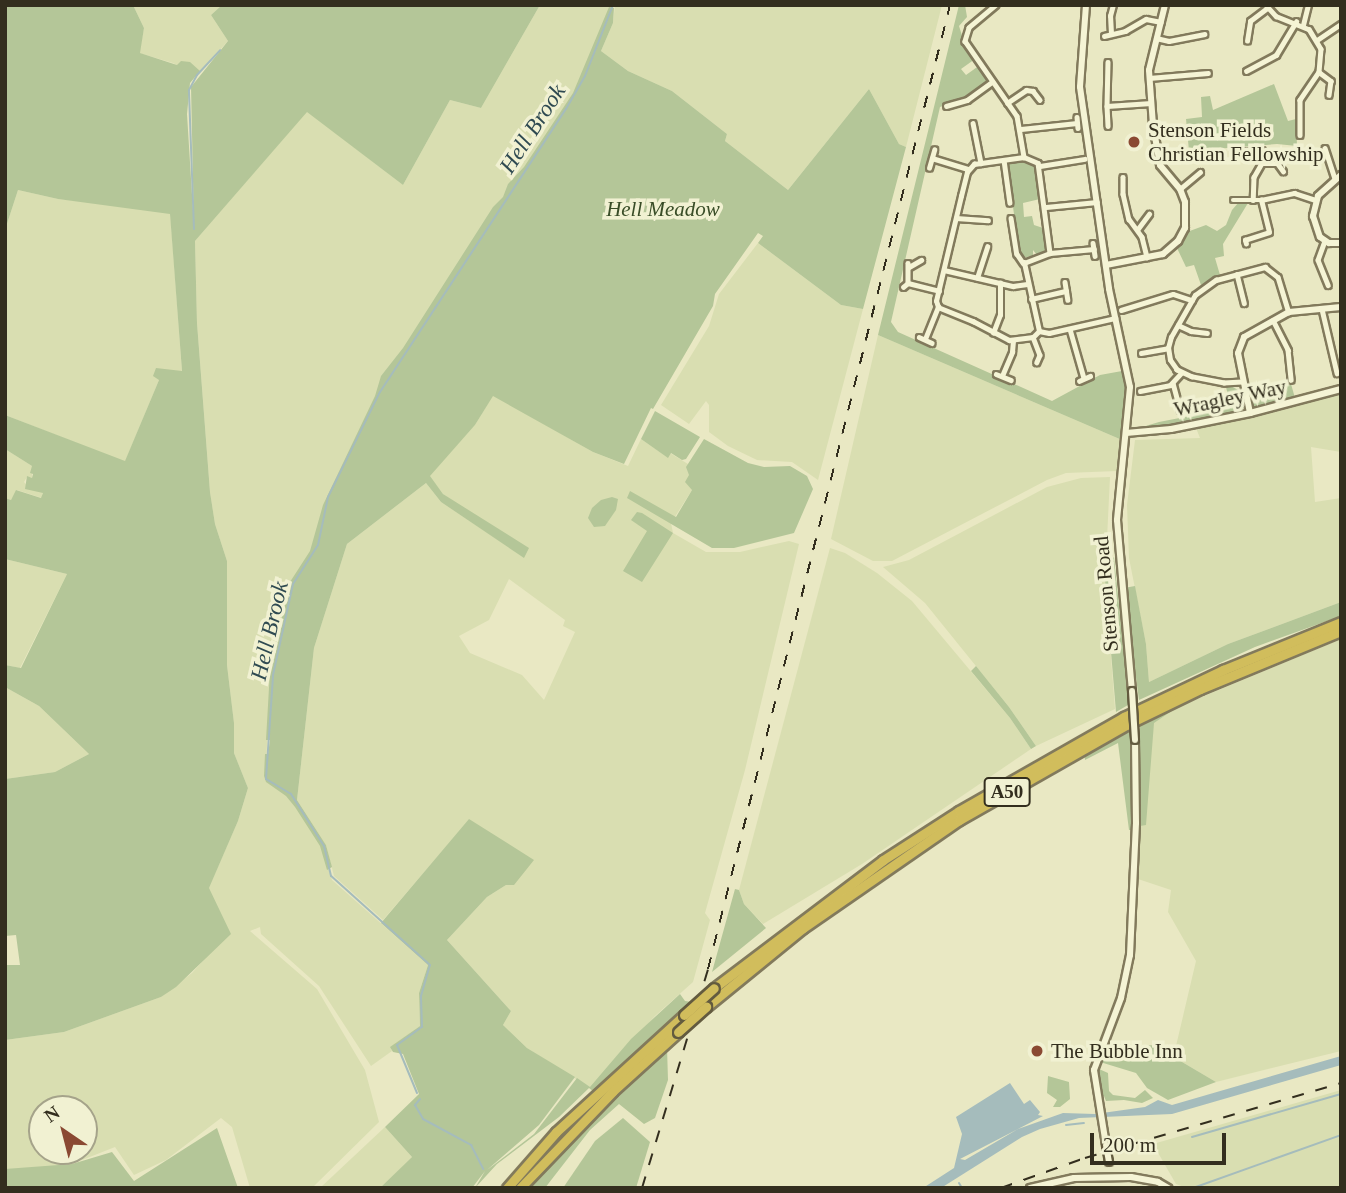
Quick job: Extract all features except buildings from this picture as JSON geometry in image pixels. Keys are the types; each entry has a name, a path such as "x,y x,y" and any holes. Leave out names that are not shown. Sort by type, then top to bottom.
{"highway":[{"name":"A50","path":"507,1188 556,1132 714,988 862,875 959,811 1124,717 1223,670 1341,622"},
{"name":"A50","path":"520,1188 613,1091 706,1007 823,914 959,820 1126,725 1237,673 1341,631"}],"street":[{"path":"996,5 969,28 965,38 1017,116 1024,157"},
{"name":"Stenson Road","path":"1086,5 1080,87 1106,265 1130,387 1117,520 1135,740 1132,933 1121,998 1094,1065 1111,1177"},
{"path":"1111,34 1110,16 1113,5"},
{"path":"1106,265 1167,253 1183,234 1187,210 1180,189 1159,162 1149,78 1165,5"},
{"path":"1303,25 1308,5"},
{"path":"1247,41 1247,20 1267,6 1276,16 1303,25 1317,40 1321,55 1319,72 1302,104 1300,135"},
{"path":"1104,36 1125,31 1146,19 1161,22"},
{"path":"1246,71 1280,52 1296,22"},
{"path":"1317,40 1341,24"},
{"path":"1156,38 1169,41 1188,33 1203,34"},
{"path":"1108,62 1105,78 1108,126"},
{"path":"1319,72 1331,80 1329,96"},
{"path":"1149,78 1208,73"},
{"path":"950,103 967,100 992,82"},
{"path":"1007,103 1026,90 1034,91 1040,100"},
{"path":"1107,106 1151,103"},
{"path":"1021,129 1078,123"},
{"path":"975,126 981,163"},
{"path":"1325,148 1325,159 1338,177 1316,200 1313,222 1325,241"},
{"path":"929,168 934,150"},
{"path":"1236,152 1262,150 1262,164 1254,177 1253,200"},
{"path":"932,158 968,169 981,163 1032,158 1040,166 1050,253"},
{"path":"1040,166 1084,159"},
{"path":"1004,160 1010,203"},
{"path":"1074,160 1075,167"},
{"path":"1262,164 1279,164 1283,171"},
{"path":"925,339 939,307 939,291 968,169"},
{"path":"1180,189 1199,172"},
{"path":"1123,177 1123,194 1129,219 1142,237 1147,258"},
{"path":"1233,200 1261,200 1298,193 1316,200"},
{"path":"1247,244 1245,240 1269,232 1261,200"},
{"path":"1046,207 1098,202"},
{"path":"1137,230 1149,214"},
{"path":"956,218 988,220"},
{"path":"1011,218 1017,254 1024,263 1039,331"},
{"path":"1325,241 1341,243"},
{"path":"1325,241 1318,257 1328,278 1328,285"},
{"path":"1024,263 1050,253 1094,246 1095,256"},
{"path":"977,278 987,247"},
{"path":"908,283 909,265 921,260"},
{"path":"1242,382 1215,382 1181,373 1170,360 1168,348 1192,300 1206,285 1261,267 1272,269 1280,281 1289,312"},
{"path":"944,270 1013,286 1027,284"},
{"path":"1237,274 1240,297 1244,303"},
{"path":"1065,282 1068,300"},
{"path":"903,286 908,283 939,291"},
{"path":"993,333 1000,315 1000,283"},
{"path":"1031,299 1066,290"},
{"path":"1122,310 1173,294 1192,300"},
{"path":"939,307 973,320 993,333 1013,341 1032,337 1039,331"},
{"path":"1250,413 1238,353 1240,343 1247,334 1289,312 1341,307"},
{"path":"1129,308 1130,315"},
{"path":"1322,309 1334,369"},
{"path":"1039,331 1049,333 1115,318"},
{"path":"1272,320 1288,350 1286,372 1291,380"},
{"path":"1178,324 1207,333"},
{"path":"1070,329 1084,378"},
{"path":"919,337 932,343"},
{"path":"1032,337 1040,355 1037,362"},
{"path":"1002,376 1012,352 1013,341"},
{"path":"1141,353 1168,348"},
{"path":"1149,351 1151,357"},
{"path":"1140,391 1173,383 1181,373"},
{"path":"996,374 1011,380"},
{"path":"1173,383 1180,410"},
{"name":"Wragley Way","path":"1126,433 1171,429 1250,413 1341,389"},
{"path":"1030,1188 1073,1178 1111,1177 1147,1179 1168,1188"}],"green space":[{"path":"5,5 133,5 144,28 140,53 177,65 181,61 190,62 200,71 190,83 187,114 194,227 191,87 228,41 211,15 222,5 540,5 481,108 450,100 403,185 307,112 195,241 197,323 210,492 215,524 227,561 227,665 234,723 234,753 248,788 238,821 209,888 231,934 176,987 161,997 64,1032 5,1040 5,965 20,965 16,935 5,936 5,779 55,772 89,754 39,706 5,687 5,665 21,668 67,574 5,559 5,498 11,500 16,490 41,498 43,493 25,489 27,476 32,478 32,466 5,449 5,415 125,461 159,380 153,376 156,368 182,371 170,214 58,199 18,190 5,230"},
{"path":"133,5 222,5 211,15 228,41 196,76 173,63 139,53 144,28"},
{"path":"540,5 613,5 575,91 271,679 265,779 290,797 322,847 332,880 428,965 419,993 420,1026 371,1066 319,986 261,934 260,927 250,931 317,989 365,1070 379,1122 312,1188 250,1188 232,1127 221,1118 166,1160 134,1175 115,1147 98,1154 98,1095 28,1095 28,1165 63,1165 7,1171 5,1040 64,1032 161,997 192,973 209,954 209,887 238,821 248,788 234,753 234,723 227,665 227,561 215,524 210,492 197,323 195,241 307,111 403,185 450,100 481,108"},
{"path":"615,5 942,5 906,147 899,144 869,89 788,190 725,141 727,134 672,91 628,71 601,51 613,23"},
{"path":"959,5 965,5 967,17 959,26 965,45 975,59 961,69 966,75 980,65 991,81 967,97 940,107 891,322 898,332 1052,401 1100,375 1122,371 1127,392 1122,440 878,335"},
{"name":"Hell Meadow","path":"609,7 614,8 613,23 601,51 628,71 672,91 727,134 725,141 788,190 869,89 899,144 906,147 863,309 841,305 758,243 763,236 758,233 715,294 713,306 653,409 651,408 624,464 593,452 493,396 475,425 430,476 443,494 529,548 524,558 441,502 426,483 347,544 314,648 297,800 326,845 332,867 327,870 320,846 295,807 286,796 266,782 264,776 265,754 268,754 270,740 266,740 270,670 290,582 310,551 323,505 375,396 381,376 403,348 493,207 503,197 508,184 524,167 573,93"},
{"path":"1274,84 1288,121 1296,119 1297,146 1277,144 1189,151 1186,119 1202,117 1201,97 1210,96 1213,110"},
{"path":"1029,161 1035,166 1040,199 1023,203 1024,217 1032,216 1034,225 1043,228 1046,250 1037,255 1033,250 1033,256 1020,258 1007,163"},
{"path":"18,190 58,199 170,210 182,372 159,380 125,462 5,415 5,230"},
{"path":"1239,202 1248,203 1223,244 1224,256 1215,258 1220,275 1201,285 1194,265 1186,267 1177,248 1187,232 1206,225 1217,231 1226,225 1232,210"},
{"path":"758,243 841,305 863,309 818,480 792,462 757,460 728,446 709,432 709,405 706,401 689,424 661,405 709,326 719,294"},
{"path":"878,335 1122,440 1117,471 1066,473 1047,480 892,561 873,561 831,539"},
{"path":"1291,384 1295,398 1254,407 1250,396"},
{"path":"1231,386 1238,390 1244,407 1241,412 1139,431 1139,428 1159,422 1231,408 1226,387"},
{"path":"1341,393 1341,452 1311,447 1315,502 1341,498 1341,602 1228,644 1149,682 1146,644 1129,558 1127,505 1135,440 1200,438 1196,428 1273,412"},
{"path":"493,395 593,452 628,466 641,439 667,457 670,453 688,464 692,490 671,523 673,533 706,552 740,552 789,541 799,544 745,770 705,913 710,920 693,982 655,1016 590,1088 527,1048 503,1025 511,1011 447,940 487,897 506,885 469,820 383,920 334,876 326,845 297,800 314,648 347,544 426,483 441,502 525,558 443,494 429,476 475,425","holes":["509,579 565,620 563,626 575,632 544,700 522,675 470,653 459,636 489,620"]},
{"path":"655,411 700,437 686,459 682,460 671,453 668,458 641,439"},
{"path":"704,439 748,463 764,467 790,466 807,476 813,489 794,533 734,548 712,548 627,498 630,491 676,517 692,490 685,482 689,475 686,467"},
{"path":"5,449 32,466 32,478 27,477 24,482 29,488 43,492 42,498 17,490 11,500 5,498"},
{"path":"1110,477 1105,580 1115,709 1036,746 1009,707 925,603 883,567 909,560 1047,487 1081,478"},
{"path":"612,497 618,499 616,510 605,526 594,527 588,518 592,508 601,500"},
{"path":"637,512 673,533 642,582 623,571 647,531 631,520"},
{"path":"830,548 845,553 877,573 912,601 1010,718 1031,749 862,864 763,924 744,904 739,890"},
{"path":"1105,551 1114,558 1128,692 1128,705 1116,712 1105,580"},
{"path":"5,559 67,574 20,668 5,665"},
{"path":"1135,586 1146,644 1149,682 1228,644 1341,602 1341,616 1255,647 1139,700 1124,588"},
{"path":"1341,639 1341,1051 1216,1082 1177,1059 1176,1046 1196,961 1168,912 1171,890 1129,876 1142,722"},
{"path":"976,666 1036,746 1031,749 1010,718 971,671"},
{"path":"5,687 39,706 89,754 55,772 5,779"},
{"path":"1179,706 1154,723 1146,825 1140,826 1140,725"},
{"path":"1131,728 1134,830 1129,830 1118,743 1085,760 1084,752"},
{"path":"469,819 534,860 514,885 506,885 487,897 447,940 511,1011 503,1025 527,1048 575,1077 539,1125 487,1170 534,1134 577,1078 590,1087 631,1039 680,994 685,1001 692,1002 594,1092 589,1088 559,1117 497,1164 475,1188 485,1171 472,1188 380,1188 412,1157 385,1127 419,1094 403,1054 393,1052 390,1047 420,1026 419,993 428,965 381,923"},
{"path":"735,889 739,890 744,904 766,928 712,972"},
{"path":"1104,1044 1176,1046 1177,1059 1216,1082 1168,1100 1147,1088 1136,1073 1100,1062"},
{"path":"667,1047 668,1080 655,1118 644,1124 619,1104 590,1130 545,1188 525,1188 609,1100"},
{"path":"1099,1069 1108,1073 1109,1091 1113,1095 1135,1098 1145,1090 1153,1098 1142,1103 1106,1101 1104,1096 1100,1096 1096,1072"},
{"path":"1048,1076 1069,1082 1070,1099 1060,1107 1053,1107 1057,1100 1047,1093"},
{"path":"1341,1090 1341,1188 1187,1188 1176,1184 1153,1144"},
{"path":"623,1118 650,1142 636,1188 563,1188 595,1141"},
{"path":"385,1127 412,1157 390,1179 380,1188 320,1188"},
{"path":"217,1128 238,1188 5,1188 5,1169 98,1165 98,1156 112,1152 134,1181"}],"water":[{"path":"1341,1056 1341,1065 1172,1114 1079,1118 1040,1129 1022,1137 941,1188 923,1188 954,1168 962,1134 956,1117 1010,1083 1024,1104 1030,1100 1040,1112 1038,1115 1043,1116 960,1159 965,1160 1018,1129 1063,1113 1095,1114 1145,1107 1158,1100 1172,1105"}],"waterway":[{"name":"Hell Brook","path":"417,1093 397,1045 422,1027 421,996 430,965 331,876 324,846 291,794 266,779 273,675 293,584 318,545 328,497 380,392 566,109 585,76 613,5"},
{"path":"194,229 189,90 197,75 220,50"},
{"path":"1192,1137 1341,1094"},
{"name":"Hell Brook","path":"420,1099 415,1105 423,1119 471,1145 483,1169"},
{"path":"1066,1125 1084,1123"},
{"path":"1193,1188 1341,1135"},
{"path":"959,1183 962,1188"}],"railway":[{"path":"642,1188 708,969 950,5"},
{"path":"1001,1188 1085,1158 1341,1083"}],"place":[{"name":"Stenson Fields Christian Fellowship","path":"1134,142"},
{"name":"The Bubble Inn","path":"1037,1051"}]}
